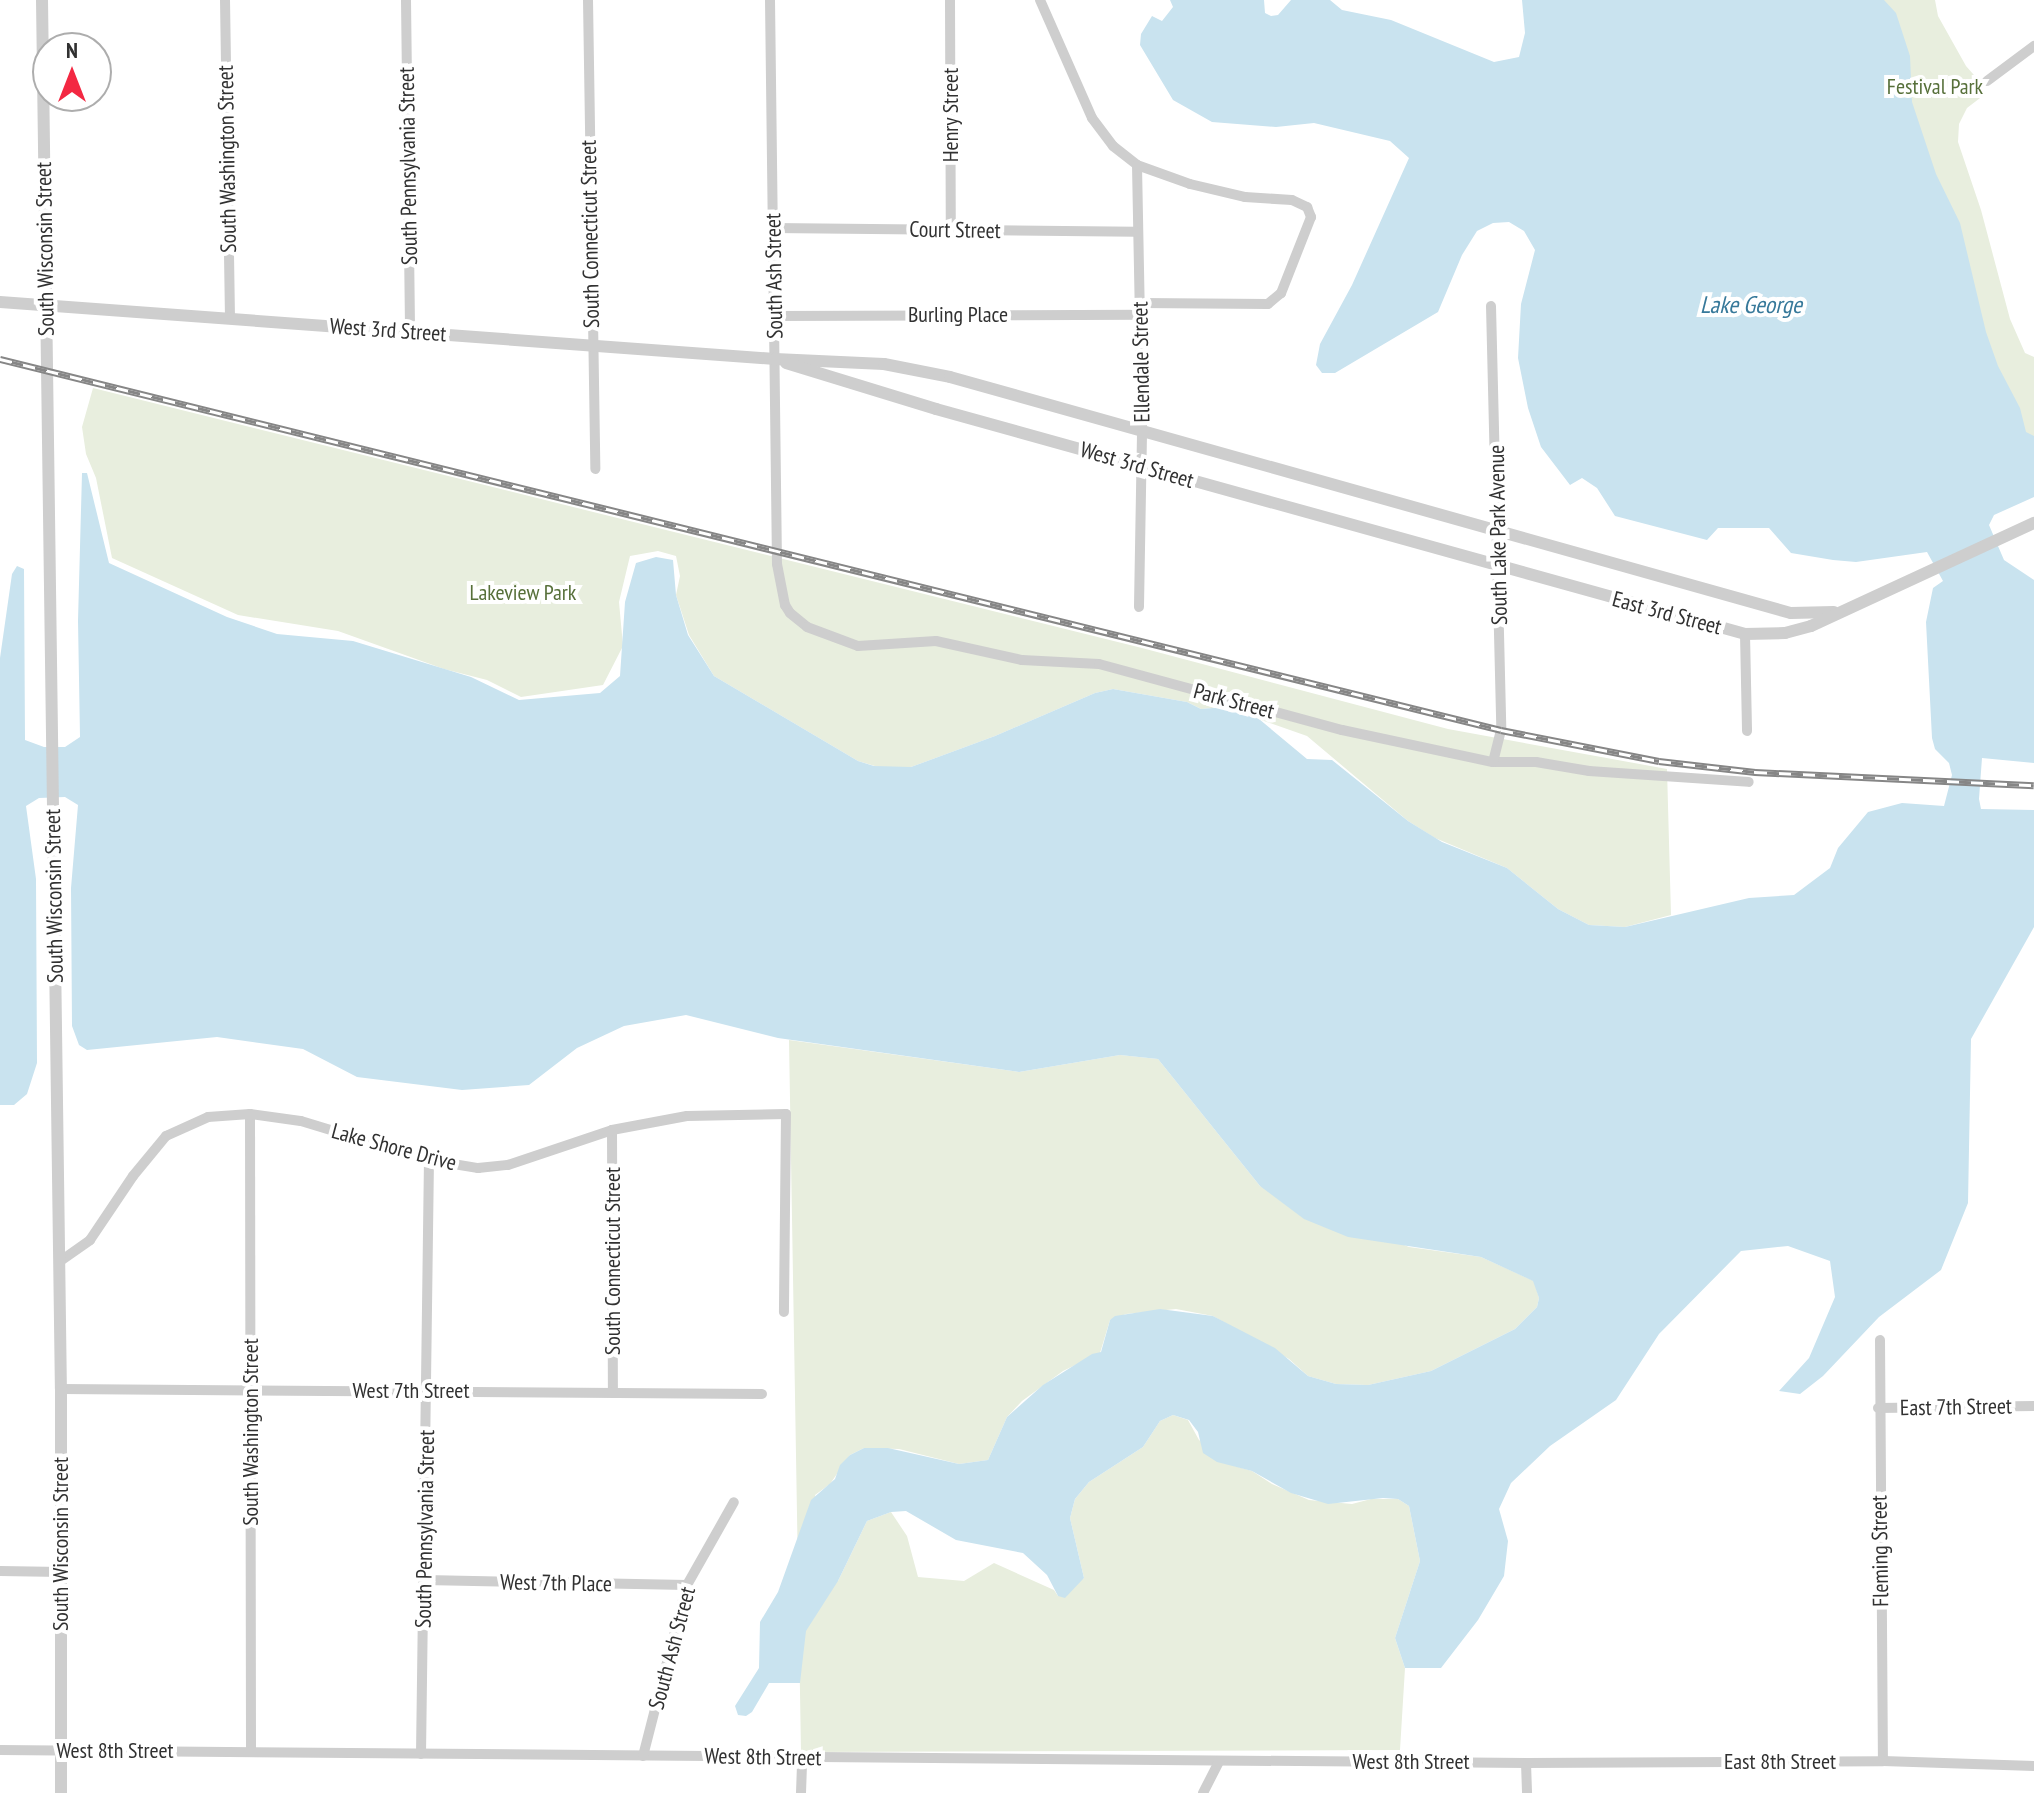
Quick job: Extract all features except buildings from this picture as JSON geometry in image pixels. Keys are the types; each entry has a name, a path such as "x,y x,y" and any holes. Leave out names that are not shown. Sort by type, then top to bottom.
{"street":[{"name":"South Wisconsin Street","path":"42,0 61,1389 61,1793"},
{"name":"South Washington Street","path":"225,0 230,318"},
{"name":"South Pennsylvania Street","path":"406,0 410,332"},
{"name":"South Connecticut Street","path":"588,0 595,469"},
{"name":"South Ash Street","path":"770,0 778,552"},
{"name":"Henry Street","path":"950,0 951,230"},
{"path":"1044,1 1092,118 1113,146 1137,165 1190,184 1245,197 1292,200 1307,207 1311,217 1281,293 1268,304 1140,303"},
{"path":"1987,81 2034,46"},
{"name":"Ellendale Street","path":"1137,165 1142,434 1139,607"},
{"name":"Court Street","path":"773,228 1136,232"},
{"name":"West 3rd Street","path":"0,302 775,359 838,360 897,367 950,377 1499,533"},
{"name":"South Lake Park Avenue","path":"1491,306 1499,533 1501,730 1493,762"},
{"name":"Burling Place","path":"776,316 1140,315"},
{"name":"West 3rd Street","path":"775,359 833,379 1499,567"},
{"name":"East 3rd Street","path":"1499,567 1745,634 1785,633 1811,626 1834,612 1870,600 2034,523"},
{"name":"East 3rd Street","path":"1499,533 1791,613 1834,612"},
{"name":"Park Street","path":"778,552 780,585 790,613 807,627 858,646 936,641 1022,660 1099,664 1342,730 1493,762 1536,762 1589,771 1749,782"},
{"path":"1745,634 1747,731"},
{"name":"South Washington Street","path":"250,1114 251,1751"},
{"name":"Lake Shore Drive","path":"59,1262 90,1240 133,1176 166,1136 208,1117 250,1114 301,1121 429,1160 478,1168 508,1165 612,1130 687,1116 786,1114 784,1312"},
{"name":"South Connecticut Street","path":"612,1130 613,1393"},
{"name":"South Pennsylvania Street","path":"421,1754 429,1160"},
{"name":"Fleming Street","path":"1880,1340 1878,1408 1883,1761"},
{"name":"West 7th Street","path":"61,1389 762,1394"},
{"name":"East 7th Street","path":"1878,1408 2034,1406"},
{"name":"South Ash Street","path":"643,1756 687,1585 734,1502"},
{"path":"0,1571 62,1572"},
{"name":"West 7th Place","path":"425,1580 687,1585"},
{"name":"West 8th Street","path":"0,1750 1526,1763"},
{"path":"801,1793 802,1757"},
{"path":"1203,1793 1219,1761"},
{"name":"East 8th Street","path":"1526,1763 1883,1761 2034,1766"},
{"path":"1526,1763 1527,1793"}],"green space":[{"name":"Festival Park","path":"1868,0 1935,0 1938,16 1966,66 1981,83 1984,95 1967,108 1959,124 1958,142 1981,210 2010,319 2025,353 2034,357 2034,478"},
{"name":"Lakeview Park","path":"93,388 1142,648 1448,729 1667,769 1671,915 1625,927 1589,925 1558,909 1507,868 1435,838 1408,821 1307,736 1224,707 1201,709 1187,702 1113,689 1095,693 995,736 911,767 885,769 858,761 714,676 689,635 676,595 680,576 676,556 658,551 630,556 619,602 623,646 603,685 521,697 487,680 444,669 338,631 238,615 112,558 82,427"},
{"path":"789,1040 1019,1072 1120,1055 1158,1059 1260,1186 1409,1247 1481,1257 1534,1281 1539,1298 1537,1307 1515,1329 1431,1371 1368,1385 1336,1384 1308,1376 1289,1359 1213,1316 1176,1309 1126,1314 1110,1320 1100,1353 1063,1371 1022,1401 1007,1417 988,1460 959,1464 899,1449 864,1448 850,1455 830,1484 815,1495 838,1581 867,1521 891,1512 907,1536 918,1577 964,1581 994,1563 1054,1590 1058,1596 1084,1578 1070,1518 1075,1499 1089,1482 1143,1447 1160,1421 1173,1415 1188,1420 1199,1440 1235,1466 1252,1471 1272,1484 1309,1500 1352,1504 1371,1499 1398,1499 1409,1506 1420,1561 1395,1638 1405,1668 1400,1750 801,1752"}],"water":[{"name":"Lake George","path":"1170,0 1264,0 1265,13 1271,16 1278,15 1291,0 1330,0 1342,10 1391,20 1494,62 1519,57 1525,33 1522,0 1884,0 1896,13 1910,56 1912,102 1936,174 1960,223 1986,332 1998,366 2020,408 2026,432 2034,436 2034,497 1994,515 1989,525 2004,560 2034,580 2034,763 1982,758 1979,799 1981,809 2034,810 2034,927 1971,1039 1968,1203 1941,1270 1879,1317 1823,1376 1800,1394 1779,1391 1809,1358 1835,1297 1830,1261 1788,1246 1741,1251 1659,1334 1616,1400 1550,1446 1511,1483 1499,1509 1508,1541 1504,1576 1478,1620 1441,1668 1405,1668 1395,1638 1420,1561 1409,1506 1398,1499 1383,1498 1328,1504 1291,1493 1252,1471 1217,1462 1203,1453 1198,1432 1189,1420 1173,1415 1160,1421 1143,1447 1089,1482 1075,1499 1070,1518 1084,1578 1065,1598 1058,1596 1047,1575 1023,1553 956,1540 906,1511 891,1512 867,1521 838,1581 806,1631 800,1683 769,1683 752,1712 746,1716 738,1715 735,1706 759,1668 760,1622 778,1592 811,1500 835,1479 840,1465 850,1455 864,1448 888,1448 959,1464 988,1460 1007,1417 1043,1385 1092,1354 1101,1352 1110,1320 1115,1316 1160,1309 1213,1316 1275,1348 1308,1376 1336,1384 1368,1385 1431,1371 1515,1329 1537,1307 1539,1298 1533,1281 1481,1257 1348,1237 1304,1219 1260,1186 1158,1059 1120,1055 1019,1072 778,1038 686,1015 624,1026 577,1048 529,1085 462,1090 357,1077 303,1049 217,1037 87,1050 79,1045 72,1026 71,888 78,805 65,797 39,798 26,806 36,879 37,1063 27,1094 14,1105 0,1105 0,658 12,574 17,566 24,569 25,740 44,747 65,747 80,737 78,621 82,473 87,473 109,563 227,617 277,634 353,641 471,677 519,700 600,693 620,676 625,602 636,563 656,557 673,560 676,595 688,635 714,676 858,761 874,766 911,767 995,736 1095,693 1113,689 1187,702 1201,709 1224,707 1259,719 1307,759 1332,760 1408,821 1442,842 1507,868 1558,909 1589,925 1625,927 1749,898 1794,895 1830,868 1838,848 1868,812 1902,803 1944,806 1952,775 1949,763 1935,749 1932,738 1926,622 1933,588 1943,581 1927,552 1856,562 1833,560 1791,553 1769,528 1718,528 1707,540 1615,516 1597,488 1582,478 1570,485 1541,447 1528,408 1518,358 1521,304 1535,250 1524,231 1509,222 1493,223 1477,231 1462,255 1438,312 1335,373 1322,373 1316,365 1320,344 1352,285 1409,158 1390,141 1314,123 1276,127 1212,122 1173,100 1140,45 1141,34 1152,16 1162,21 1173,7"}],"railway":[{"path":"0,359 1501,730 1659,761 1755,772 2034,785"}]}
